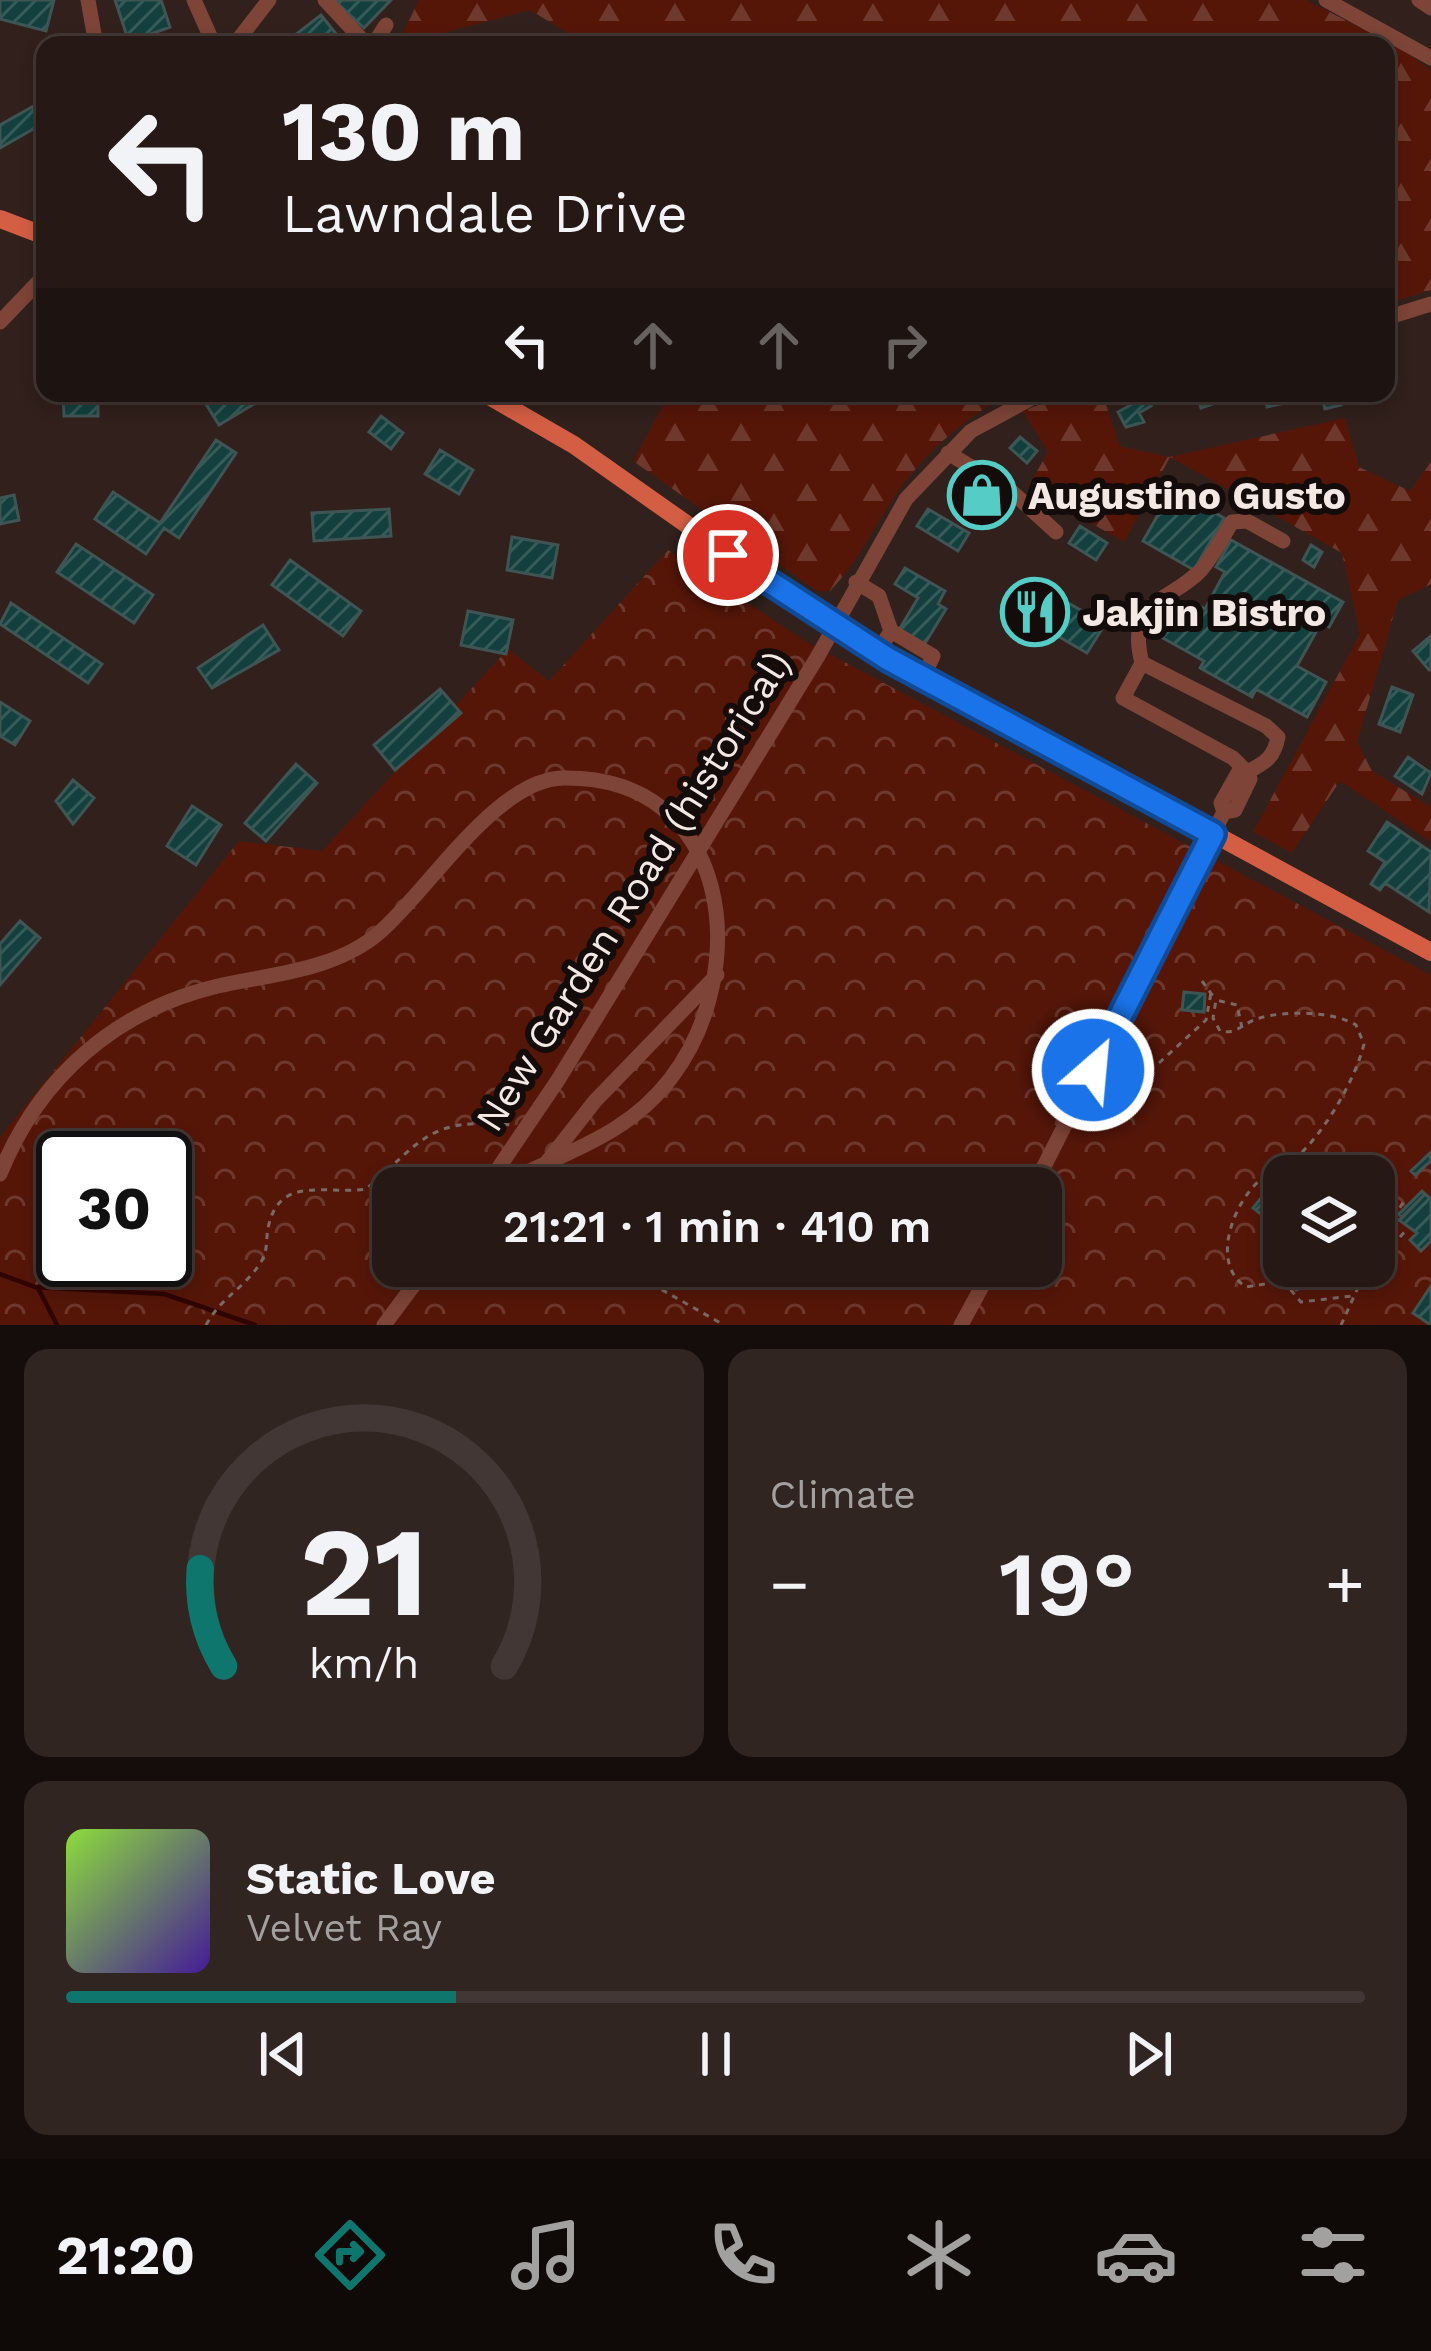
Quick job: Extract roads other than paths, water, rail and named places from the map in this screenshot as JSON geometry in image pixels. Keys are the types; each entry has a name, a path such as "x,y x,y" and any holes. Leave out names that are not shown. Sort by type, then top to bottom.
{"main road":[{"path":"0,220 36,233"},
{"path":"500,402 574,445 832,626 1431,952"}],"street":[{"path":"88,0 94,36"},
{"path":"194,0 210,36"},
{"path":"241,36 269,0"},
{"path":"325,0 361,36"},
{"path":"1325,0 1391,36"},
{"path":"1419,0 1431,8"},
{"path":"377,36 386,25"},
{"path":"1395,38 1431,58"},
{"path":"0,322 36,284"},
{"path":"1395,315 1431,304"},
{"name":"New Garden Road (historical)","path":"499,1167 906,499 971,431 1024,402"},
{"path":"947,452 1011,491 1056,532"},
{"path":"1044,1167 1224,812 1234,809 1250,779 1233,758 1124,698 1142,663 1136,641 1149,609 1164,590 1184,585 1203,568 1232,522 1247,521 1283,541"},
{"path":"856,582 879,596 891,631 933,656 922,678"},
{"path":"878,653 891,631"},
{"path":"1142,663 1266,726 1278,737 1265,763 1247,772"},
{"path":"0,1174 14,1139 50,1084 107,1036 166,1002 306,968 375,937 420,896 481,825 526,788 565,777 625,791 657,808 696,850 719,903 718,974 696,1040 670,1080 631,1120 545,1167"},
{"path":"544,1167 595,1101 718,974"},
{"path":"384,1325 412,1287"},
{"path":"961,1325 982,1287"}],"waterway":[{"path":"0,1274 35,1287 164,1294 255,1325"},
{"path":"38,1288 57,1325"}],"place":[{"name":"Augustino Gusto","path":"982,495"},
{"name":"Jakjin Bistro","path":"1035,612"}]}
